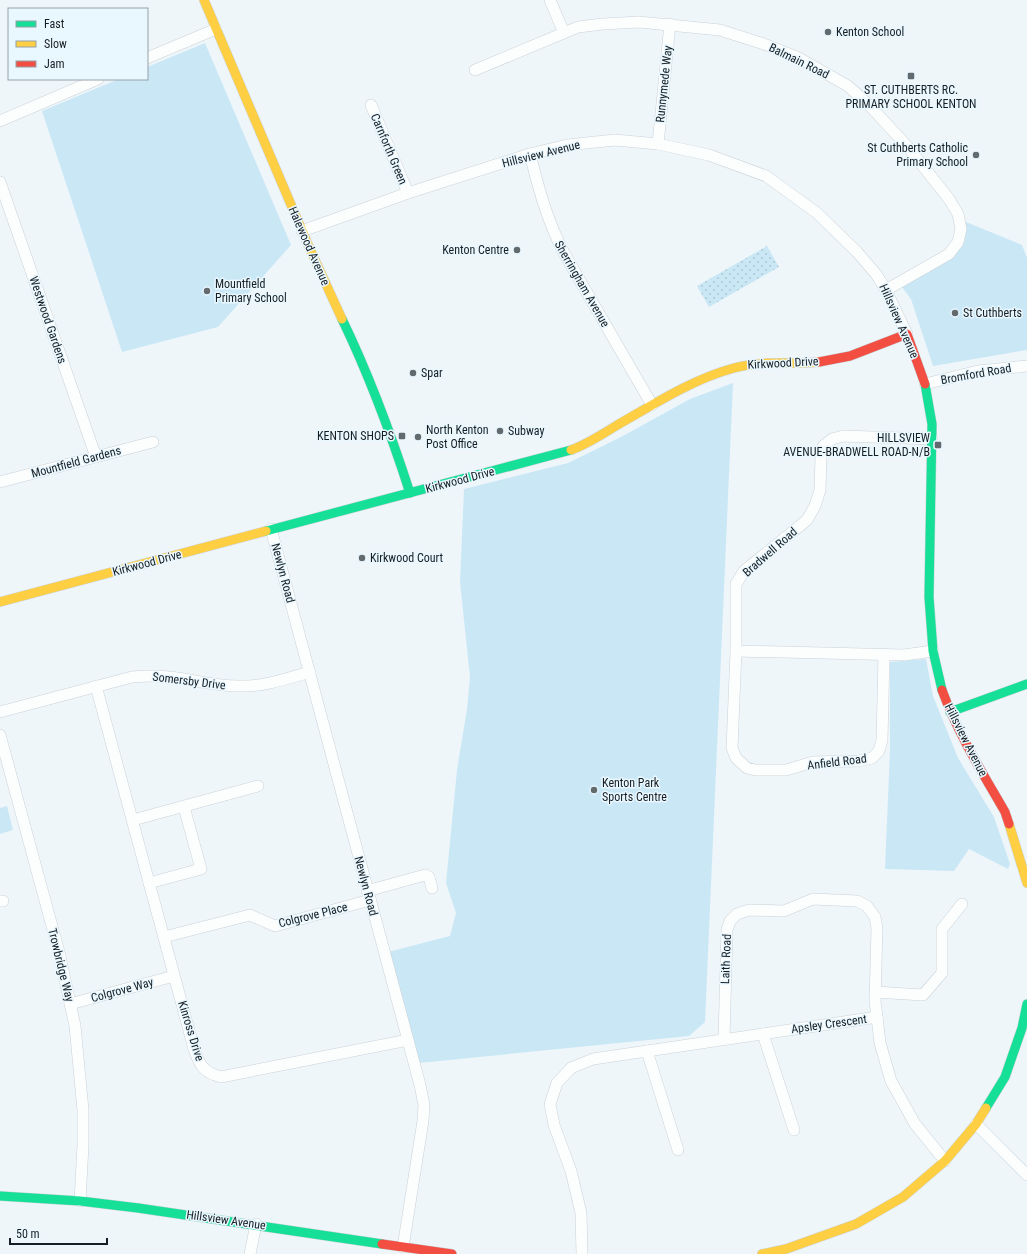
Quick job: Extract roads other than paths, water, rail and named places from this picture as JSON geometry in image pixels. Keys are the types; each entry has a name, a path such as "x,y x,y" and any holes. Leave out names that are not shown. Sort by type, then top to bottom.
{"street":[{"name":"Halewood Avenue","path":"204,0 302,231 355,346 397,452 410,493"},
{"path":"550,0 564,33"},
{"name":"Balmain Road","path":"475,70 578,27 639,22 720,30 764,44 797,57 848,86 869,105 906,146 949,199 958,214 961,229 958,242 949,254 886,290"},
{"name":"Runnymede Way","path":"658,144 670,24"},
{"path":"148,58 216,29"},
{"path":"0,120 96,80"},
{"name":"Carnforth Green","path":"371,105 408,193"},
{"name":"Hillsview Avenue","path":"302,231 408,193 530,154 567,146 615,140 658,144 709,155 766,176 817,213 876,274 886,290 906,334 925,384 932,424 929,597 933,651 941,687 950,712 965,743 1005,812 1027,883"},
{"name":"Sherringham Avenue","path":"530,154 542,203 552,232 652,405"},
{"name":"Westwood Gardens","path":"0,182 96,457"},
{"name":"Kirkwood Drive","path":"0,602 572,450 705,377 746,364 816,362 849,356 906,334"},
{"name":"Bromford Road","path":"925,384 978,371 1027,366"},
{"name":"Bradwell Road","path":"736,651 736,584 744,571 808,520 815,506 820,490 820,456 823,446 832,439 843,436 932,439"},
{"name":"Mountfield Gardens","path":"0,482 153,442"},
{"name":"Newlyn Road","path":"271,529 420,1085 424,1105 423,1121 403,1247"},
{"path":"736,651 884,655 904,655 933,651"},
{"name":"Anfield Road","path":"736,651 732,748 736,758 747,768 755,770 786,770 813,762 872,758 879,752 882,740 884,655"},
{"name":"Somersby Drive","path":"0,712 132,677 168,677 221,686 240,687 272,683 310,672"},
{"path":"950,712 1027,684"},
{"name":"Kinross Drive","path":"96,686 194,1049 200,1064 209,1073 221,1077 408,1040"},
{"name":"Trowbridge Way","path":"0,735 59,952 75,1026 83,1110 80,1201"},
{"path":"133,820 258,786"},
{"path":"149,882 201,869 184,807"},
{"name":"Colgrove Place","path":"164,937 250,915 275,926 369,896 426,875 429,877 432,888"},
{"name":"Laith Road","path":"724,1039 727,930 730,921 737,914 750,910 784,911 813,899 857,902 867,906 875,917 877,928 875,992 877,1017"},
{"path":"875,992 922,995 942,973 942,928 962,904"},
{"name":"Colgrove Way","path":"70,1004 174,976"},
{"path":"762,1254 786,1249 856,1224 903,1197 945,1160 976,1124 1005,1077 1022,1028 1027,1004"},
{"name":"Apsley Crescent","path":"582,1254 581,1213 571,1171 554,1125 550,1104 557,1083 571,1068 593,1059 877,1017 880,1043 891,1081 915,1124 945,1160"},
{"path":"763,1034 794,1130"},
{"path":"647,1051 678,1150"},
{"path":"976,1124 1027,1175"},
{"name":"Hillsview Avenue","path":"0,1196 80,1201 256,1224 452,1254"},
{"path":"250,1254 256,1224"}],"place":[{"name":"Kenton School","path":"828,32"},
{"name":"ST. CUTHBERTS RC. PRIMARY SCHOOL KENTON","path":"911,76"},
{"name":"St Cuthberts Catholic Primary School","path":"976,155"},
{"name":"Kenton Centre","path":"517,250"},
{"name":"Mountfield Primary School","path":"207,291"},
{"name":"St Cuthberts","path":"955,313"},
{"name":"Spar","path":"413,373"},
{"name":"Subway","path":"500,431"},
{"name":"KENTON SHOPS","path":"402,436"},
{"name":"North Kenton Post Office","path":"418,437"},
{"name":"HILLSVIEW AVENUE-BRADWELL ROAD-N/B","path":"938,445"},
{"name":"Kirkwood Court","path":"362,558"},
{"name":"Kenton Park Sports Centre","path":"594,790"}]}
